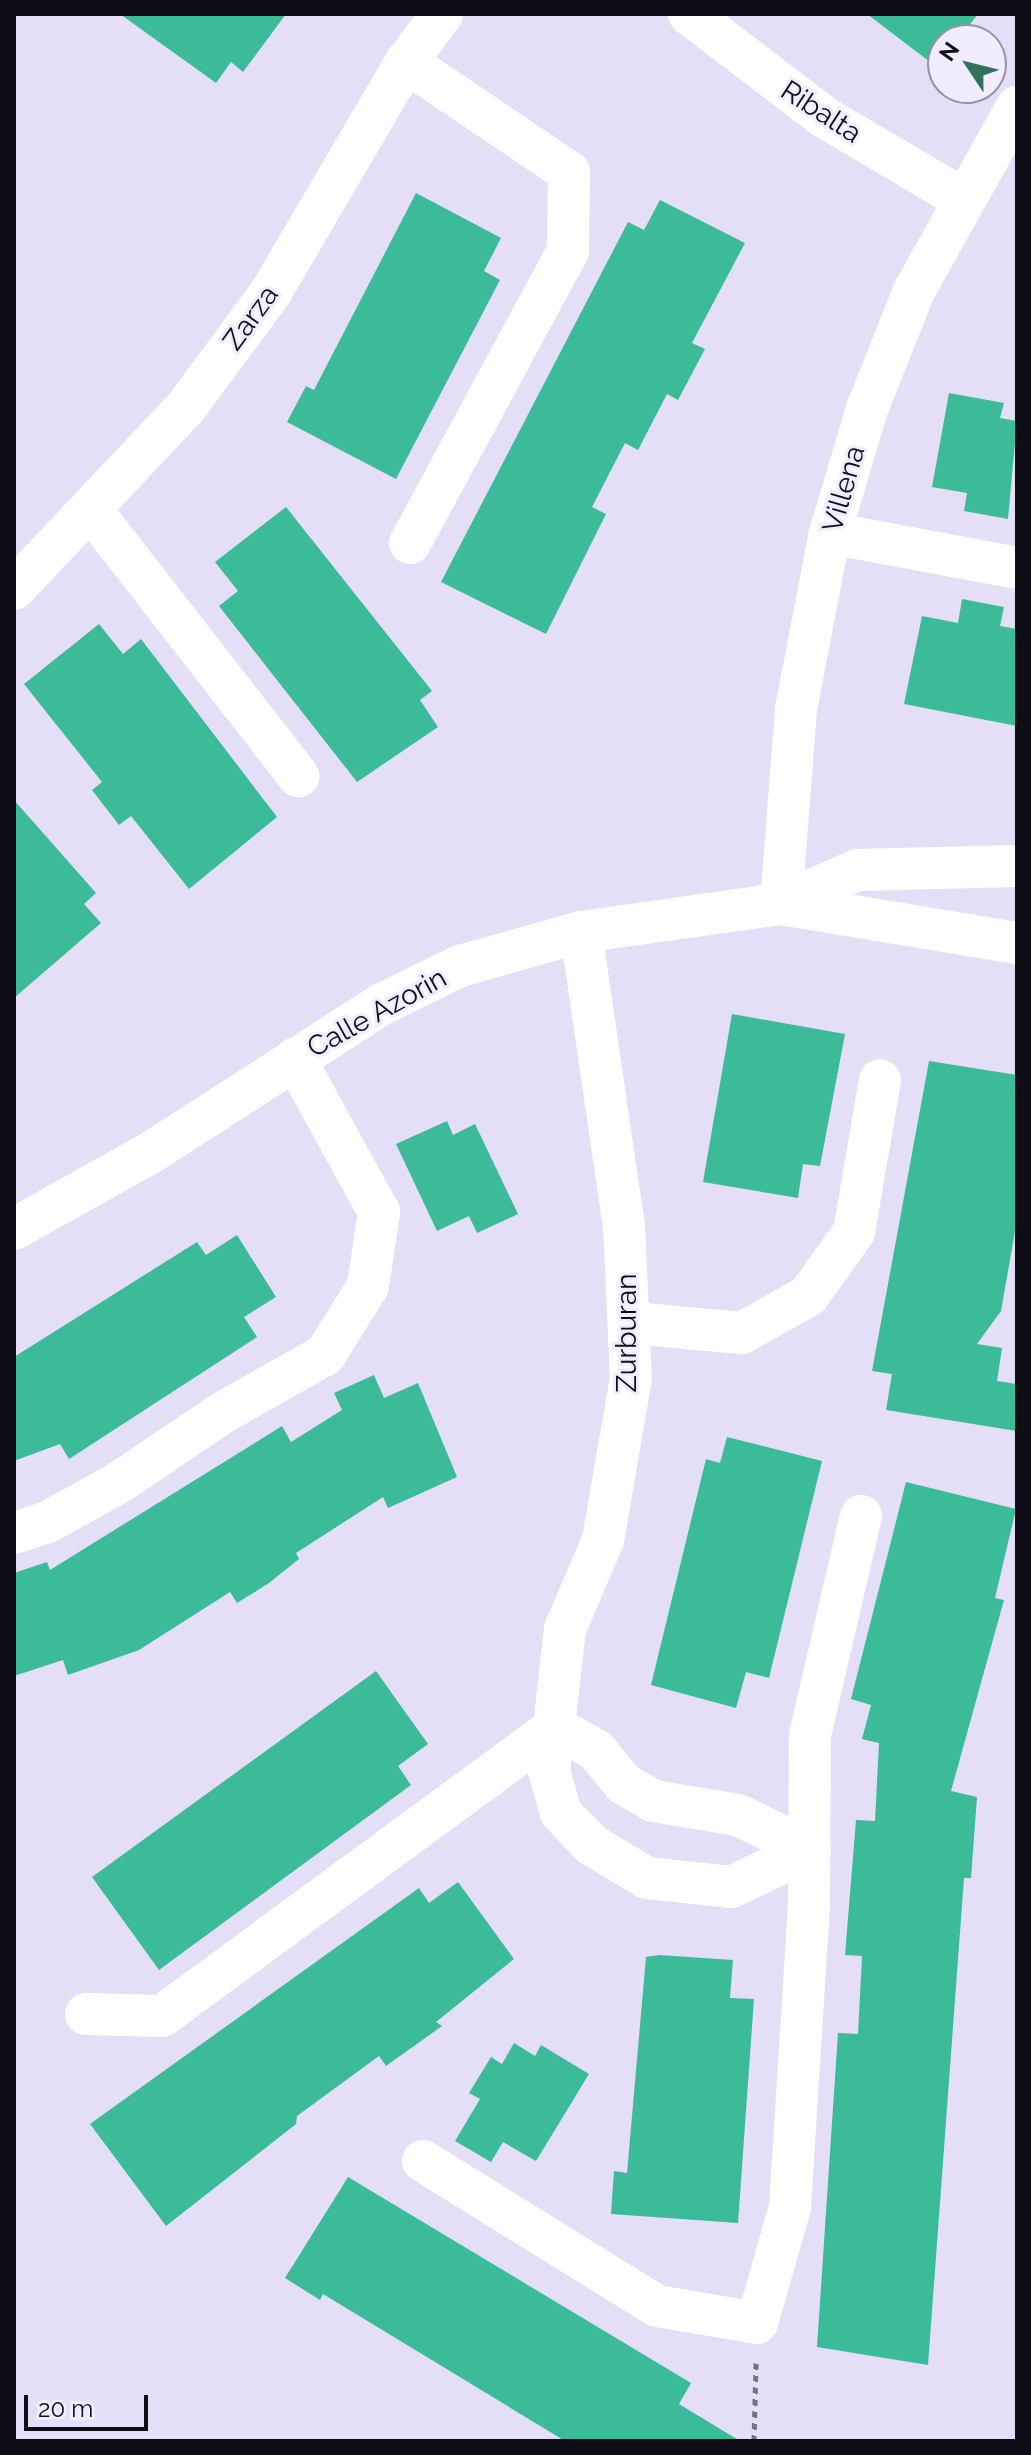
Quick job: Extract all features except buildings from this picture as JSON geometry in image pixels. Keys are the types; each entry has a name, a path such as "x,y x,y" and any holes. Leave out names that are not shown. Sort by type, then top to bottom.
{"street":[{"name":"Zarza","path":"14,589 92,511 186,407 271,292 406,62 442,14"},
{"name":"Ribalta","path":"689,14 824,117 961,198"},
{"path":"406,62 569,172 568,251 410,543"},
{"name":"Villena","path":"781,904 796,709 830,533 867,409 914,291 961,198 1017,107"},
{"path":"92,511 298,776"},
{"path":"830,533 1017,568"},
{"name":"Calle Azorin","path":"14,1229 150,1153 382,1004 460,966 581,932 781,904 857,870 1017,866"},
{"name":"Calle Azorin","path":"781,904 1017,943"},
{"name":"Zurburan","path":"581,932 632,1323 621,1456 603,1540 565,1629 549,1771 561,1813 592,1845 647,1878 731,1887 810,1850"},
{"path":"14,1533 48,1522 120,1482 222,1413 325,1355 368,1286 379,1212 295,1059"},
{"path":"632,1323 742,1333 808,1296 854,1232 880,1080"},
{"path":"423,2161 657,2306 757,2323 790,2207 810,1850 810,1735 861,1516"},
{"path":"86,2014 162,2016 555,1727 596,1750 624,1784 653,1801 738,1815 810,1850"}],"path":[{"path":"754,2441 757,2323"}]}
